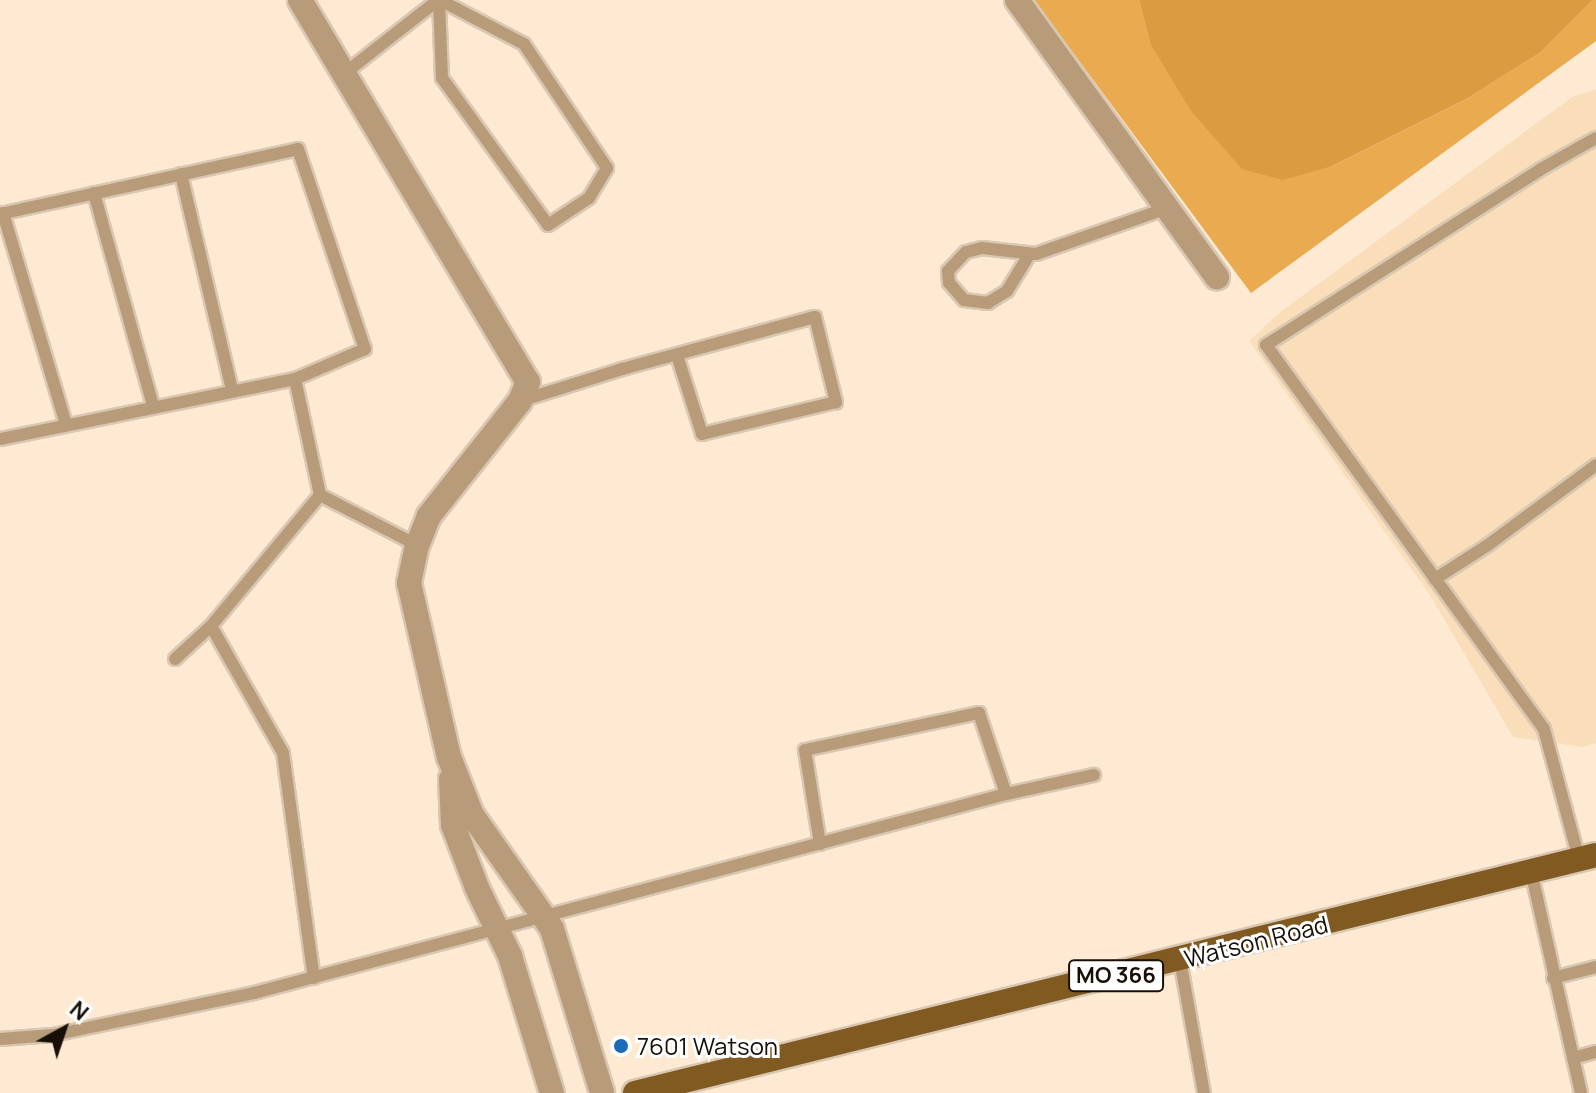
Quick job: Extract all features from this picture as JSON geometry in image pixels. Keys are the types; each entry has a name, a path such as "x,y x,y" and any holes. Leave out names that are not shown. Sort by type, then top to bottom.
{"main road":[{"name":"Watson Road","path":"635,1093 1587,857"}],"street":[{"path":"300,0 528,382 520,401 429,516 417,545 409,583 449,757 472,815 552,929 602,1093"},
{"path":"1017,0 1217,277"},
{"path":"449,757 453,825 524,996 552,1093"}],"lane":[{"path":"345,73 439,0"},
{"path":"439,0 524,44 607,168 589,198 548,225 442,78 439,0"},
{"path":"1587,857 1544,729 1266,345 1541,169 1596,138"},
{"path":"0,439 295,379 365,349 298,149 2,213 66,425"},
{"path":"181,174 232,390"},
{"path":"94,193 153,406"},
{"path":"1029,255 1007,291 988,303 964,300 949,283 948,271 966,252 982,248 1029,255 1167,208"},
{"path":"520,401 677,355 815,317 836,402 702,434 677,355"},
{"path":"295,379 320,495"},
{"path":"1435,579 1488,545 1596,465"},
{"path":"320,495 417,545"},
{"path":"175,659 211,626 320,495"},
{"path":"211,626 283,753 314,978"},
{"path":"820,844 805,750 979,713 1006,794"},
{"path":"0,1039 53,1035 314,978 1006,794 1094,775"},
{"path":"1531,871 1581,1093"},
{"path":"1180,960 1204,1093"},
{"path":"1553,978 1596,967"},
{"path":"1573,1058 1596,1052"}],"shaded area":[{"path":"1034,0 1139,0 1150,43 1332,166 1468,98 1541,52 1593,0 1596,0 1596,41 1251,293"},
{"path":"1139,0 1593,0 1541,52 1468,98 1332,166 1283,180 1242,169 1191,111 1150,43"},
{"path":"1596,89 1596,743 1583,747 1513,737 1430,595 1249,341 1279,313 1572,97"}],"place":[{"name":"7601 Watson","path":"621,1046"}]}
